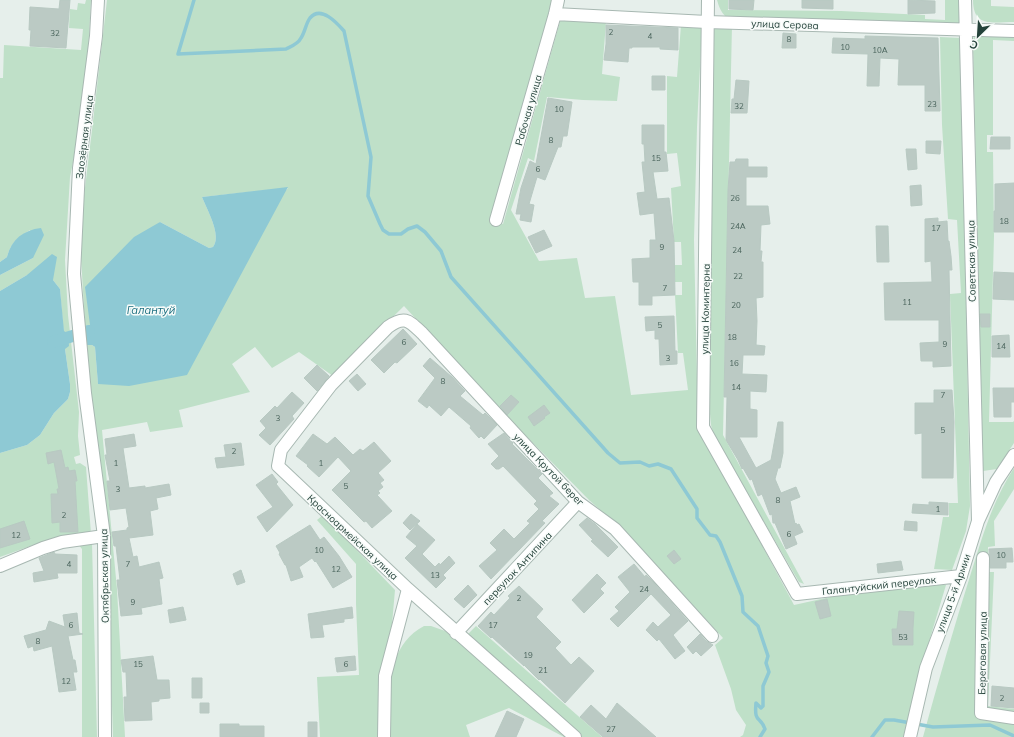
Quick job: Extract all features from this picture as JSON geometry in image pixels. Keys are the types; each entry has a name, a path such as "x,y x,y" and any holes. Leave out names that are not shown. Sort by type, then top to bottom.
{"street":[{"name":"Заозёрная улица","path":"85,393 74,274 79,168 96,36 98,0"},
{"name":"Рабочая улица","path":"496,220 558,0"},
{"name":"улица Коминтерна","path":"708,0 704,427 797,594"},
{"name":"Советская улица","path":"965,0 978,521"},
{"name":"улица Серова","path":"555,14 707,22 1014,31"},
{"name":"улица Крутой берег","path":"403,320 408,320 422,333 578,502 615,529 712,636"},
{"name":"Красноармейская улица","path":"403,320 395,322 388,327 331,384 281,450 278,466 456,633 575,737"},
{"name":"Октябрьская улица","path":"85,393 104,536 105,737"},
{"name":"улица 5-й Армии","path":"910,737 926,668 961,576 978,521 996,482 1014,455"},
{"name":"переулок Антипина","path":"456,633 578,502"},
{"path":"0,566 43,548 62,542 104,536"},
{"name":"Береговая улица","path":"983,558 980,713 1014,718"},
{"name":"Галантуйский переулок","path":"797,594 961,576"},
{"path":"384,737 385,676 408,589"}],"green space":[{"path":"86,0 91,0 88,54 77,143 70,177 65,260 68,315 79,412 78,436 80,455 74,457 76,464 80,463 86,467 91,534 36,544 0,557 0,453 27,445 40,435 54,413 68,399 70,392 60,289 53,280 27,275 0,291 0,275 33,258 30,230 16,241 7,257 0,262 0,78 3,78 4,45 81,50 83,29 69,28 70,9 77,10 78,3 85,4"},
{"path":"107,0 553,0 490,219 503,224 561,18 606,22 602,74 620,77 617,101 547,97 534,161 528,158 511,210 539,261 577,258 585,298 615,296 631,395 688,390 683,353 678,353 675,295 682,295 682,282 675,282 675,265 682,265 681,242 674,242 671,188 681,186 677,153 667,154 667,76 677,77 681,25 702,26 697,127 694,240 698,423 706,441 794,605 853,592 925,582 946,585 925,655 906,737 740,737 743,735 746,725 736,710 731,689 715,645 723,638 630,536 589,500 486,395 404,306 333,376 299,352 272,368 255,347 232,364 250,392 179,410 183,427 150,432 147,422 102,430 117,589 125,737 113,737 109,612 87,345 92,345 95,347 98,384 288,188 202,197 215,229 216,236 213,247 209,248 160,222 90,325 85,326 80,239"},
{"path":"717,0 728,0 728,10 841,11 925,15 925,19 945,20 945,0 962,0 961,21 958,24 726,17 720,9"},
{"path":"973,0 991,0 991,6 1014,7 1014,22 986,22 980,19 976,15"},
{"path":"732,25 723,435 804,584 799,582 715,439 711,425 706,369 713,29 717,26"},
{"path":"1014,33 1014,41 993,40 993,135 987,135 987,152 993,152 994,236 989,422 1014,421 1014,443 997,469 983,471 973,42 974,35"},
{"path":"940,37 961,38 970,506 966,531 952,570 934,569 943,517 949,517 949,503 958,503 950,294 961,293 957,220 948,219 942,125"},
{"path":"1014,468 1014,489 994,521 995,546 988,547 989,572 994,572 988,706 1014,709 1014,737 923,737 952,634 984,532 1000,493"},
{"path":"323,515 395,590 392,624 380,674 378,737 320,737 317,677 359,675 356,564 317,520"},
{"path":"77,543 92,543 97,737 82,737 82,549"},
{"path":"424,626 431,626 448,632 570,737 564,737 509,708 466,725 470,737 390,737 390,691 395,661 401,647 411,635"},
{"path":"476,626 602,737 579,737 466,636"}],"water":[{"name":"Галантуй","path":"288,187 187,375 129,386 98,384 95,347 92,345 87,345 85,326 90,325 85,287 134,237 160,222 209,248 213,247 216,236 215,229 202,197"},
{"path":"41,228 44,235 33,258 0,275 0,262 7,257 11,246 15,241 29,231"},
{"path":"52,254 57,257 53,280 60,289 64,331 68,334 69,346 65,349 70,392 68,399 54,413 40,435 27,445 0,453 0,291 27,275"}],"building":[{"path":"60,0 70,0 66,48 30,46 30,7 59,9"},
{"path":"729,0 754,0 753,10 729,9"},
{"path":"802,0 833,0 833,9 802,8"},
{"path":"908,0 935,1 935,13 908,14"},
{"path":"606,25 678,28 678,50 660,49 660,47 632,47 629,48 628,62 604,60"},
{"path":"783,33 796,34 796,48 782,48"},
{"path":"865,36 938,38 940,111 925,111 925,85 898,85 899,59 880,58 879,86 867,86 868,54 832,53 833,38 865,39"},
{"path":"652,76 665,76 665,90 652,90"},
{"path":"736,80 749,81 747,113 731,113"},
{"path":"548,98 572,102 567,136 563,136 561,147 558,147 545,180 537,177 529,204 534,205 531,222 520,220 521,214 516,214 521,188 530,161 536,164"},
{"path":"642,125 664,125 664,152 666,152 668,171 653,172 657,199 669,198 674,241 675,295 652,296 652,305 639,305 639,282 633,282 632,259 650,258 650,240 656,240 654,213 640,215 637,193 645,192 642,162 645,162 644,144 642,144"},
{"path":"991,137 1010,137 1010,149 990,149"},
{"path":"926,141 941,141 940,154 926,153"},
{"path":"906,149 916,149 917,169 908,170"},
{"path":"736,159 748,159 748,167 767,167 767,177 746,177 746,206 768,206 770,224 761,225 760,251 762,251 761,262 763,262 763,297 756,298 756,345 765,346 764,355 743,355 742,374 767,375 766,392 750,391 750,409 757,410 757,437 739,437 756,468 771,460 778,422 783,422 783,453 780,468 778,468 775,479 781,493 796,487 800,497 790,501 795,524 799,524 803,532 794,536 797,544 786,549 775,523 773,523 772,514 770,515 762,494 758,496 752,479 750,480 743,468 742,469 726,440 727,397 724,397 728,190 730,162 735,162"},
{"path":"1014,183 1014,232 994,232 995,184"},
{"path":"921,185 922,205 911,206 910,186"},
{"path":"938,218 938,222 947,221 948,241 951,256 952,270 949,270 951,366 933,367 933,361 921,361 920,343 939,342 939,320 885,320 884,283 932,282 931,261 925,262 925,219"},
{"path":"876,226 888,226 889,262 877,262"},
{"path":"544,230 552,246 536,253 528,237"},
{"path":"994,272 1014,273 1014,300 993,299"},
{"path":"980,314 990,314 990,327 981,327"},
{"path":"674,316 677,364 660,365 659,339 655,339 655,330 646,331 645,317"},
{"path":"403,329 417,344 384,373 371,360"},
{"path":"1009,335 1010,357 992,357 992,336"},
{"path":"430,358 452,377 465,391 460,396 483,415 485,413 497,425 484,439 481,436 479,438 470,428 471,426 449,407 441,416 429,405 427,408 418,401 435,378 423,366"},
{"path":"317,365 329,376 317,391 304,378"},
{"path":"357,374 366,384 358,391 349,381"},
{"path":"993,388 1014,388 1014,402 1011,402 1011,417 994,417"},
{"path":"934,390 952,390 954,422 953,478 922,478 922,433 915,434 915,403 934,403"},
{"path":"292,392 304,403 292,416 294,419 270,445 259,435 266,428 260,421 275,406 277,408"},
{"path":"511,395 519,402 507,415 500,406"},
{"path":"544,405 550,413 534,426 528,417"},
{"path":"504,433 513,443 512,444 542,474 538,478 553,493 549,496 559,504 542,521 545,523 491,579 479,566 497,550 490,543 504,529 514,539 530,523 527,521 539,509 534,504 537,501 503,466 496,469 491,464 499,456 488,444"},
{"path":"134,434 136,446 123,448 129,488 145,486 145,488 169,484 171,495 156,498 158,509 150,511 153,535 129,538 133,557 137,556 139,567 159,562 163,578 159,579 162,604 141,608 142,614 121,616 117,580 120,580 116,546 114,546 112,532 127,530 129,527 126,508 110,510 107,481 110,481 105,455 107,455 105,439"},
{"path":"313,434 327,444 335,437 353,455 360,449 363,451 374,442 391,461 378,473 384,480 380,483 383,487 378,491 380,493 377,495 392,511 372,528 332,490 351,471 338,457 319,477 307,466 308,465 296,456"},
{"path":"241,443 244,465 217,468 215,458 226,457 224,445"},
{"path":"61,450 65,468 68,467 69,471 75,470 77,481 75,481 78,532 60,532 60,522 52,523 51,494 58,494 57,489 59,489 54,462 48,464 46,453"},
{"path":"272,474 278,482 276,484 293,505 267,532 257,517 273,507 256,485"},
{"path":"929,502 948,503 948,515 912,513 913,504 929,505"},
{"path":"411,514 420,521 410,530 403,523"},
{"path":"587,518 618,547 608,557 591,541 593,540 579,525"},
{"path":"24,521 30,539 0,548 0,529"},
{"path":"905,521 917,522 917,531 904,530"},
{"path":"417,524 435,540 422,554 435,567 439,563 440,565 449,556 455,563 443,575 446,578 436,588 405,558 417,546 406,537"},
{"path":"310,525 320,540 324,537 339,556 352,577 333,588 316,561 315,562 312,558 299,567 303,577 291,581 286,565 276,546"},
{"path":"1012,548 1013,562 1006,562 1006,568 990,568 989,549"},
{"path":"674,550 681,559 674,564 667,556"},
{"path":"54,552 55,554 77,555 77,573 57,573 58,578 34,582 33,573 44,571 39,558"},
{"path":"901,561 903,570 878,573 877,564"},
{"path":"634,564 645,577 646,575 654,583 688,621 673,635 685,651 675,659 659,639 657,641 646,630 653,622 658,627 671,615 651,594 618,627 610,619 619,611 615,607 630,592 618,577"},
{"path":"241,570 245,582 237,585 233,574"},
{"path":"597,574 606,583 600,589 604,593 584,613 572,600"},
{"path":"468,585 477,595 464,608 454,599"},
{"path":"519,586 543,609 536,617 561,642 555,648 571,665 579,657 594,671 565,703 540,679 539,680 524,665 478,626 491,612 494,615 510,598 508,596"},
{"path":"827,599 831,616 820,619 815,602"},
{"path":"183,607 186,620 170,623 168,610"},
{"path":"352,607 353,618 344,619 344,622 322,625 324,637 311,638 308,614"},
{"path":"899,611 914,612 913,645 893,645 892,629 897,629"},
{"path":"77,613 79,633 83,634 68,636 77,672 73,672 76,690 59,692 52,646 34,651 33,646 28,648 24,636 46,630 49,621 65,627 63,615"},
{"path":"700,634 706,641 713,645 701,656 696,651 693,654 687,647"},
{"path":"153,656 157,680 169,680 170,698 159,699 159,701 151,702 152,720 125,721 124,697 127,697 126,672 123,672 121,660"},
{"path":"355,656 356,670 337,672 335,658"},
{"path":"192,678 202,678 202,698 192,698"},
{"path":"992,686 1014,688 1014,708 991,706"},
{"path":"200,703 209,703 209,713 200,713"},
{"path":"617,703 656,737 603,737 580,717 591,705 606,719"},
{"path":"507,711 524,719 516,737 495,737"},
{"path":"308,722 317,722 317,737 308,737"},
{"path":"220,724 264,726 264,737 220,737"}],"waterway":[{"path":"194,0 178,54 286,49 298,42 307,22 314,14 319,13 324,14 333,20 344,31 371,157 368,196 383,230 389,234 401,234 408,229 417,226 425,232 441,251 451,277 608,453 620,463 640,462 649,466 658,464 671,469 697,509 697,518 710,535 716,536 720,542 742,596 743,612 758,626 768,656 766,663 769,672 763,686 763,706 761,708 756,703 757,717 765,729 760,737"},
{"path":"53,342 89,331"},
{"path":"872,737 885,720 894,720 933,727 990,725 1014,736"}]}
